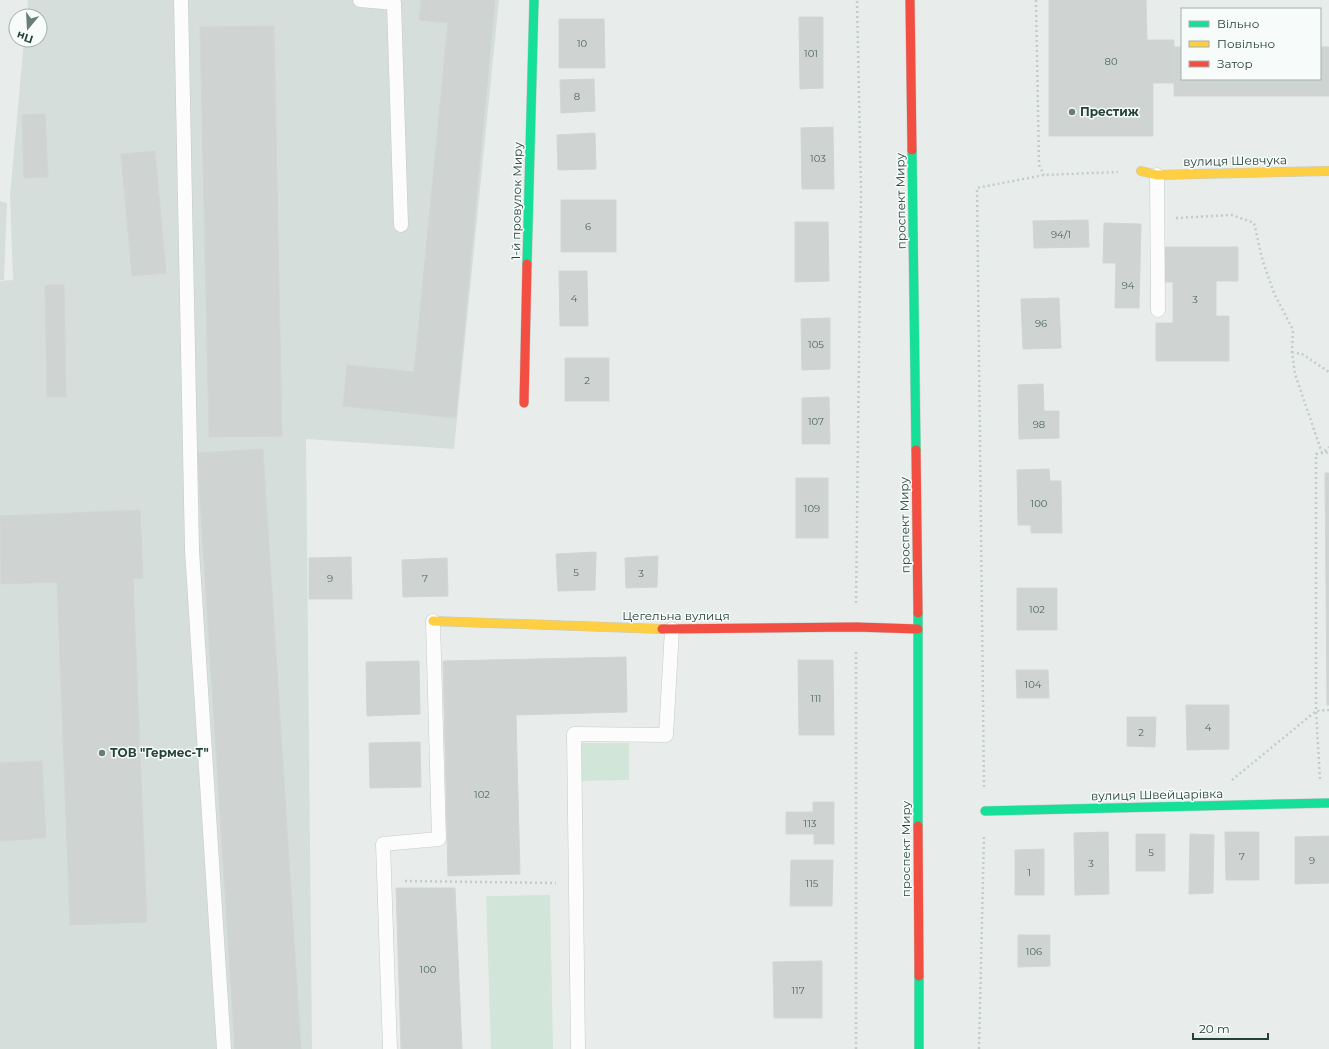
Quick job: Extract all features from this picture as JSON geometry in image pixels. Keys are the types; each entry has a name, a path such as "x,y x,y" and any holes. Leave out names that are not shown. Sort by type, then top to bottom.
{"street":[{"name":"1-й провулок Миру","path":"524,403 534,0"},
{"name":"проспект Миру","path":"910,0 918,629 919,1049"},
{"name":"вулиця Шевчука","path":"1141,171 1157,174 1329,171"},
{"name":"Цегельна вулиця","path":"433,621 672,630 856,626 918,629"},
{"name":"вулиця Швейцарівка","path":"985,811 1325,803"}],"lane":[{"path":"181,0 192,550 224,1049"},
{"path":"360,0 394,3 401,226"},
{"path":"1157,174 1158,310"},
{"path":"390,1049 382,844 439,839 433,621"},
{"path":"578,1049 574,734 666,735 672,630"}],"path":[{"path":"856,1049 856,626 861,190 857,0"},
{"path":"1036,0 1039,165 1044,176"},
{"path":"979,1049 985,811 976,188 1044,176 1141,171"},
{"path":"1158,215 1177,218 1232,214 1254,224 1265,268 1274,293 1293,330 1292,352 1295,374 1322,453"},
{"path":"1292,352 1302,354 1329,372"},
{"path":"1322,453 1329,447"},
{"path":"1325,803 1316,711 1316,454 1329,452"},
{"path":"1231,781 1316,711 1329,710"},
{"path":"384,881 576,883"}],"shaded area":[{"path":"28,0 499,0 454,449 306,439 312,1049 0,1049 0,281 13,280 10,196 23,48 48,48 48,8 28,8"},
{"path":"0,201 7,203 4,280 0,280"}],"green space":[{"path":"580,743 629,743 629,780 580,781"},
{"path":"550,895 553,1049 491,1049 486,896"}],"building":[{"path":"421,0 495,0 456,418 343,406 347,365 414,372 448,23 419,20"},
{"path":"1049,0 1146,0 1147,40 1174,40 1174,83 1153,83 1153,136 1049,136"},
{"path":"799,17 823,17 823,88 800,89"},
{"path":"559,19 604,19 605,68 559,68"},
{"path":"274,26 282,436 209,437 200,27"},
{"path":"1174,47 1181,47 1181,80 1321,80 1321,47 1329,47 1329,96 1174,96"},
{"path":"594,79 595,111 561,113 560,80"},
{"path":"45,114 48,177 24,178 22,115"},
{"path":"833,127 834,189 802,189 801,128"},
{"path":"595,133 596,169 558,170 557,135"},
{"path":"155,151 166,273 132,276 121,154"},
{"path":"561,200 616,200 616,252 561,252"},
{"path":"1088,220 1089,247 1034,248 1033,221"},
{"path":"795,222 828,222 829,281 795,282"},
{"path":"1104,223 1141,224 1139,308 1115,308 1116,263 1103,263"},
{"path":"1161,247 1238,247 1238,281 1216,281 1216,316 1229,316 1229,361 1156,361 1156,323 1173,323 1173,282 1160,282"},
{"path":"559,271 587,271 588,326 560,326"},
{"path":"45,285 64,285 66,397 47,397"},
{"path":"1059,298 1061,348 1023,349 1021,299"},
{"path":"830,318 830,369 802,370 801,319"},
{"path":"565,358 609,358 609,401 565,401"},
{"path":"1043,384 1044,411 1059,411 1059,438 1019,439 1018,385"},
{"path":"829,397 830,444 802,444 802,398"},
{"path":"263,449 301,1049 235,1049 197,453"},
{"path":"1049,469 1050,481 1061,481 1062,533 1031,533 1031,525 1018,525 1017,470"},
{"path":"1325,473 1329,473 1329,705 1327,705"},
{"path":"796,478 828,478 828,538 796,538"},
{"name":"ТОВ \"Гермес-Т\"","path":"140,510 143,578 133,579 147,922 70,925 57,582 1,584 0,516"},
{"path":"596,552 595,590 558,591 556,554"},
{"path":"658,556 657,587 626,588 625,558"},
{"path":"351,557 352,599 309,599 309,558"},
{"path":"447,558 448,596 403,597 402,560"},
{"path":"1017,588 1057,588 1057,630 1017,630"},
{"path":"626,657 627,712 516,715 520,874 448,876 443,661"},
{"path":"798,660 833,660 834,735 799,735"},
{"path":"419,661 420,714 367,716 366,662"},
{"path":"1016,670 1048,670 1049,698 1017,698"},
{"path":"1186,705 1229,705 1229,749 1187,750"},
{"path":"1127,717 1156,717 1155,747 1127,746"},
{"path":"420,742 421,787 370,788 369,743"},
{"path":"42,761 46,838 0,841 0,763"},
{"path":"813,802 834,802 834,844 814,844 814,834 786,834 786,812 813,812"},
{"path":"1108,832 1109,894 1075,895 1074,833"},
{"path":"1225,832 1259,832 1259,880 1226,880"},
{"path":"1136,834 1165,834 1165,871 1136,871"},
{"path":"1190,834 1214,835 1213,893 1189,894"},
{"path":"1329,836 1329,883 1295,884 1295,837"},
{"path":"1044,849 1044,895 1015,895 1015,850"},
{"path":"791,860 833,860 832,906 790,906"},
{"path":"396,888 455,888 462,1049 401,1049"},
{"path":"1018,935 1050,935 1050,966 1018,967"},
{"path":"822,961 822,1018 774,1018 773,962"}],"traffic: fast":[{"path":"527,264 534,0"},
{"path":"912,150 916,450"},
{"path":"918,613 918,826"},
{"path":"985,811 1329,803"},
{"path":"919,976 919,1049"}],"traffic: slow":[{"path":"1141,171 1157,175 1329,171"},
{"path":"433,621 662,629"}],"traffic: jam":[{"path":"910,0 912,150"},
{"path":"524,403 527,264"},
{"path":"916,450 918,613"},
{"path":"662,629 856,627 918,629"},
{"path":"918,826 919,976"}],"place":[{"name":"Престиж","path":"1072,112"},
{"name":"ТОВ \"Гермес-Т\"","path":"102,753"}]}
